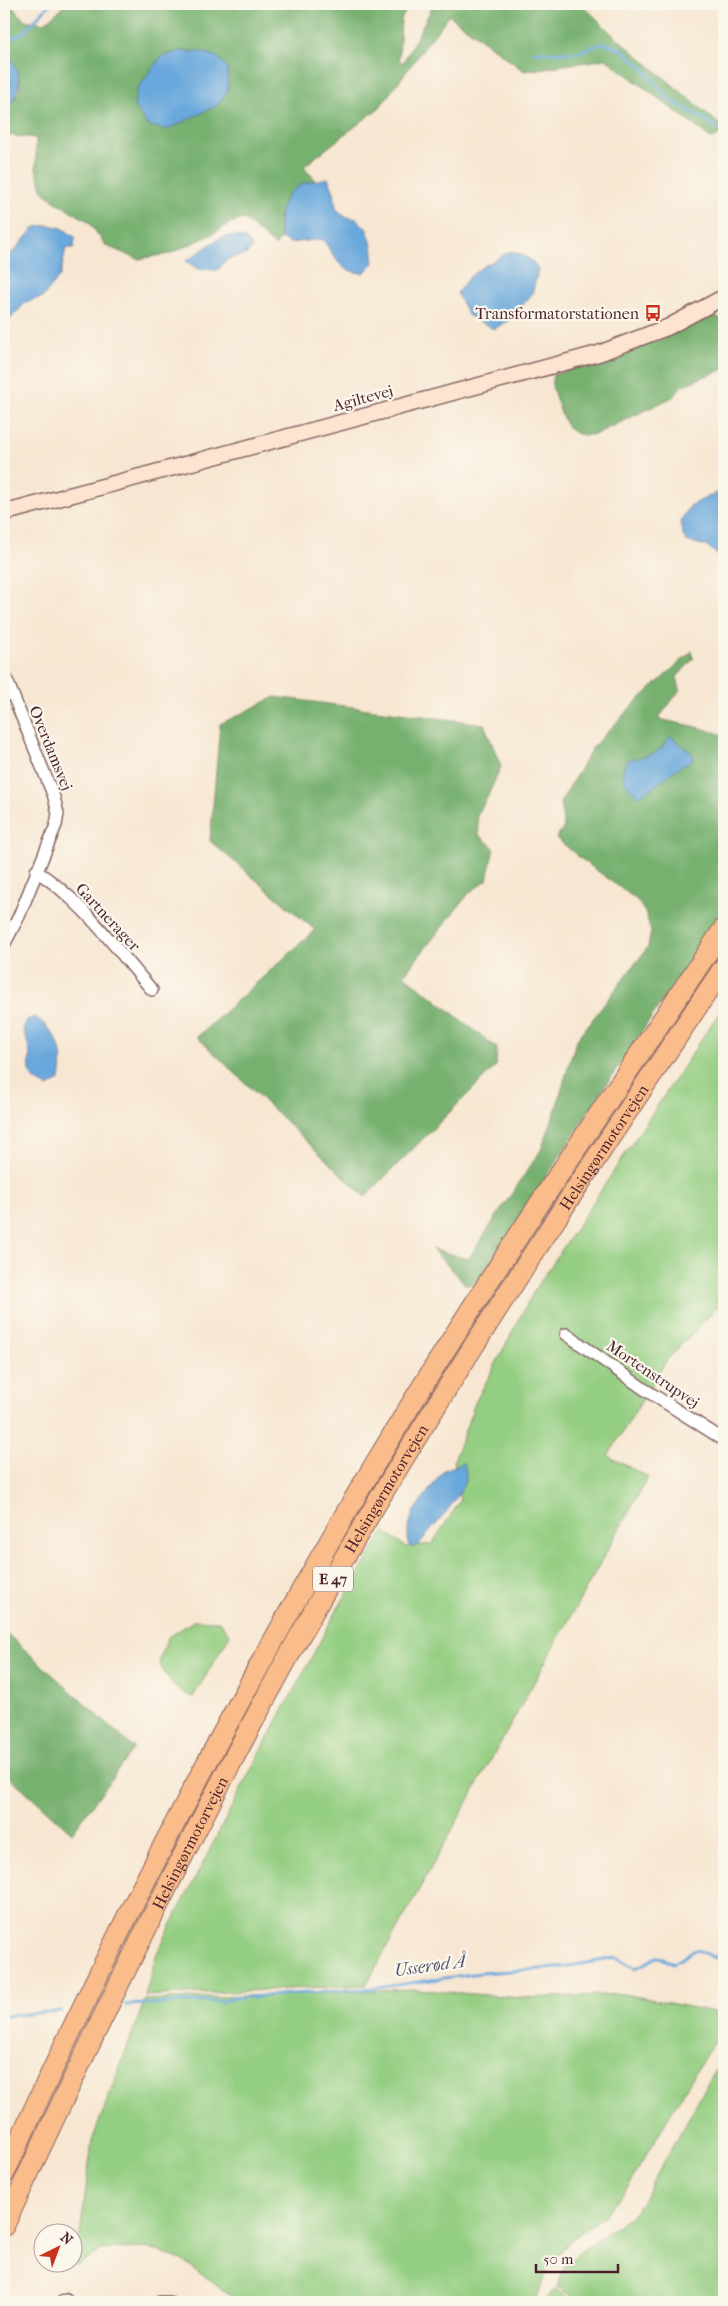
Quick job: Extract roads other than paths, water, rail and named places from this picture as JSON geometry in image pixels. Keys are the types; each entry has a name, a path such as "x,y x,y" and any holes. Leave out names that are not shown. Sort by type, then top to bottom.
{"highway":[{"name":"Helsingørmotorvejen","path":"4,2174 117,1934 227,1724 344,1515 433,1369 724,928"},
{"name":"Helsingørmotorvejen","path":"4,2226 142,1932 201,1817 317,1606 442,1396 593,1163 724,967"},
{"path":"4,2142 78,1995 117,1934"}],"street":[{"name":"Agiltevej","path":"4,513 600,353 668,327 724,297"},
{"name":"Overdamsvej","path":"4,673 54,797 58,814 56,825 19,916 4,946"},
{"name":"Gartnerager","path":"36,871 52,881 78,906 152,990"},
{"name":"Mortenstrupvej","path":"566,1334 644,1389 724,1440"},
{"path":"62,2302 66,2300 68,2302"},
{"path":"160,2302 169,2302"}],"water":[{"path":"4,42 17,70 19,85 12,102 4,112"},
{"path":"180,51 203,52 217,57 227,67 228,91 218,105 166,130 147,125 134,105 137,89 161,57"},
{"path":"328,178 334,192 336,208 344,216 357,219 367,229 372,245 374,263 364,273 348,270 343,267 322,239 290,243 281,238 279,222 281,208 288,195 304,184"},
{"path":"49,225 62,228 75,237 74,248 66,248 60,276 43,297 26,302 4,326 4,258 12,253 35,227"},
{"path":"227,236 245,239 252,248 247,254 226,260 218,270 198,269 186,261 211,244"},
{"path":"510,251 530,259 538,270 532,294 510,320 494,329 468,315 457,294 468,278 474,273"},
{"path":"724,489 724,560 707,546 686,541 683,535 681,520 690,506"},
{"path":"670,736 694,755 691,761 639,796 624,780 623,771 625,765 628,760 653,754 666,743"},
{"path":"35,1017 50,1030 61,1052 60,1080 48,1087 34,1079 30,1071 29,1049 23,1030 27,1020"},
{"path":"463,1463 466,1478 456,1498 415,1548 408,1544 408,1528 414,1511 444,1470"}],"waterway":[{"path":"11,38 23,33 50,4"},
{"path":"533,52 576,53 604,43 623,50 643,68 668,99 701,117 724,134"},
{"name":"Usserød Å","path":"125,2005 223,2001 235,1998 376,1988 480,1973 557,1968 616,1958 636,1968 657,1957 674,1963 696,1950 714,1958 724,1951"},
{"name":"Usserød Å","path":"4,2016 61,2011"}],"place":[{"name":"Transformatorstationen","path":"653,313"}]}
